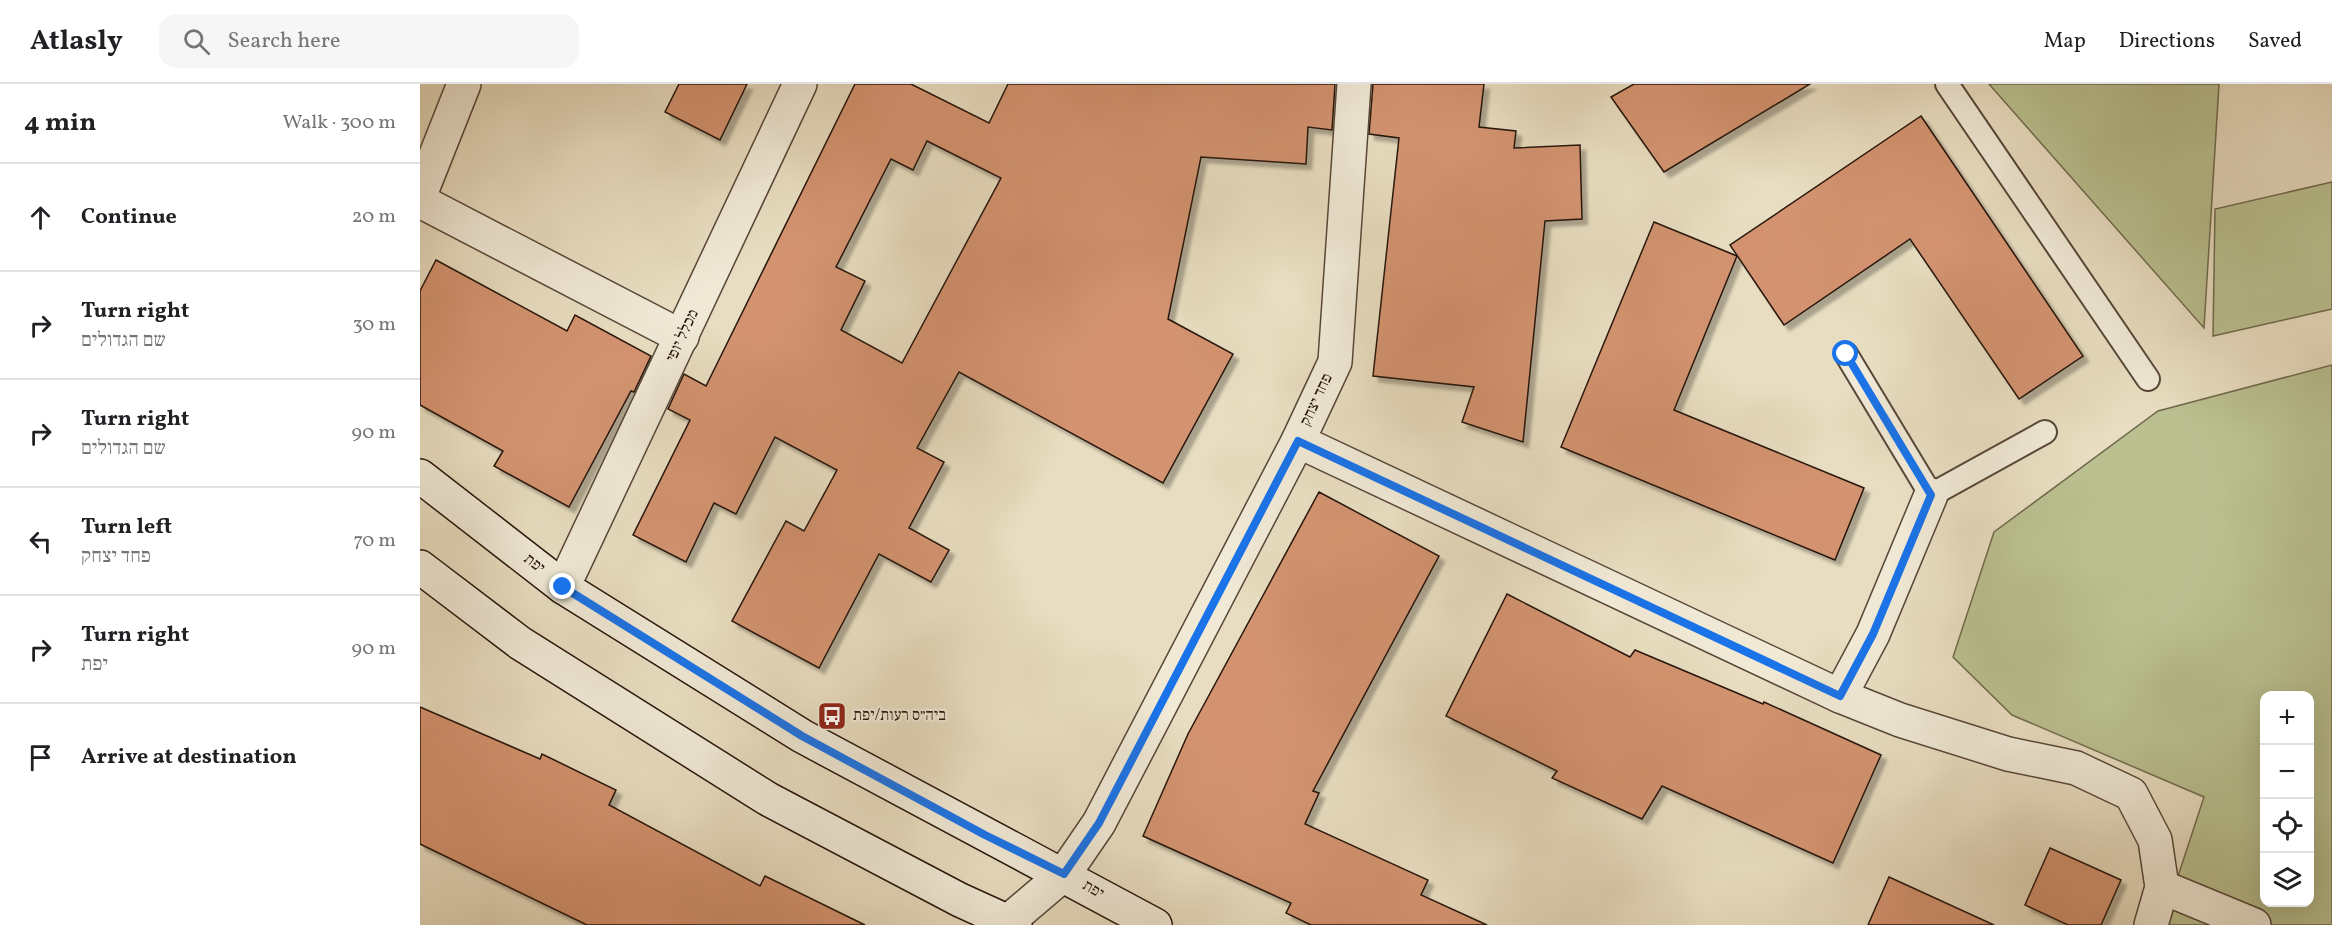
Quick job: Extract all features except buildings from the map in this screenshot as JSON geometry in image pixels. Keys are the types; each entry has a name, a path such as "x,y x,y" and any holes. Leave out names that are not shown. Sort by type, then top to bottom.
{"street":[{"path":"420,195 464,84"},
{"name":"מכלל יופי","path":"563,587 800,84"},
{"name":"פחד יצחק","path":"1009,924 1064,874 1099,823 1298,441 1335,362 1354,84"},
{"path":"420,201 682,337"},
{"path":"1298,441 1840,696 1900,720 2008,754 2076,768 2131,794 2155,840 2162,887 2151,925"},
{"name":"יפת","path":"420,476 563,587 802,736 985,835 1064,874 1155,925"},
{"path":"1840,696 1873,634 1931,495"},
{"path":"420,567 520,643 768,799 1009,924"},
{"path":"2162,887 2254,925"}],"lane":[{"path":"1947,84 2148,379"},
{"path":"1846,354 1931,495 2044,432"}],"green space":[{"path":"1989,84 2219,84 2204,328"},
{"path":"2332,182 2332,309 2213,336 2215,209"},
{"path":"2332,365 2332,925 2162,925 2204,797 2012,715 1953,657 1994,532 2158,411"}],"place":[{"name":"ביה״ס רעות/יפת","path":"832,716"}],"route":[{"path":"563,587 802,736 985,835 1064,874 1099,823 1298,441 1840,696 1873,634 1931,495 1846,354"}]}
